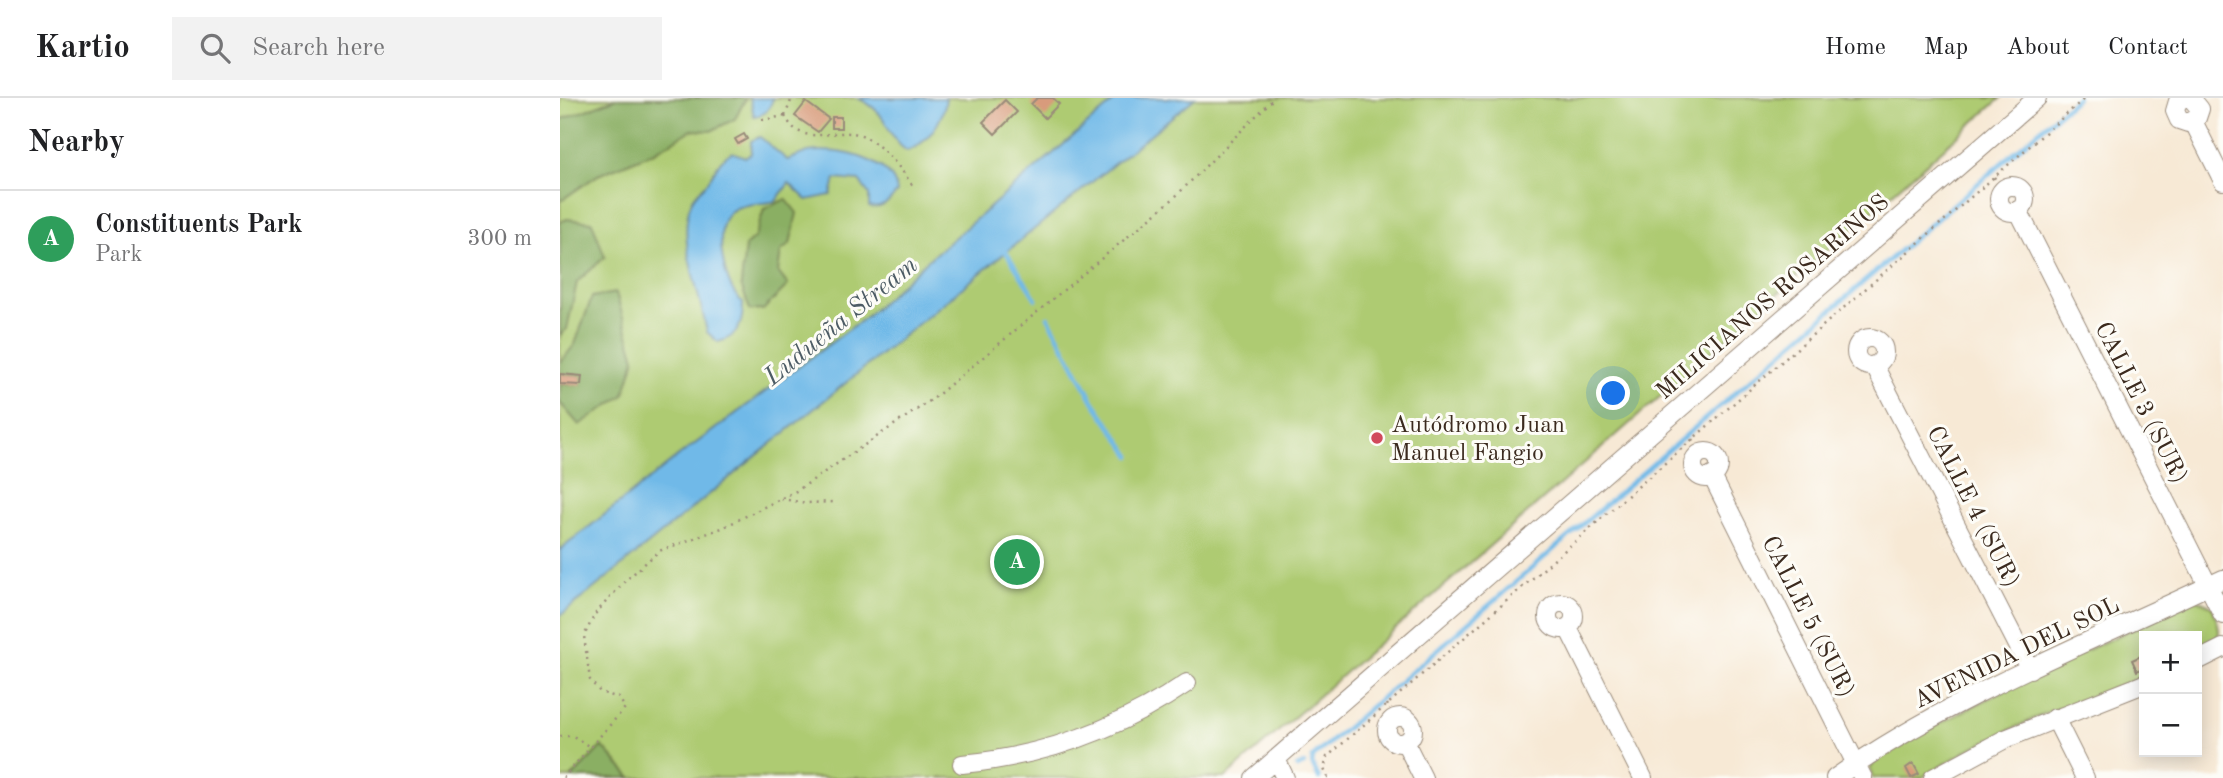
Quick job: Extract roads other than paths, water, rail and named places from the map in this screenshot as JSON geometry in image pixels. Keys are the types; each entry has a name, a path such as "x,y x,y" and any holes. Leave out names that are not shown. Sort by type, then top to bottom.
{"street":[{"name":"MILICIANOS ROSARINOS","path":"1254,778 2037,98"},
{"path":"2184,98 2175,106 2176,116 2183,122 2193,121"},
{"path":"2191,98 2200,109 2193,121"},
{"path":"2193,121 2223,181"},
{"name":"CALLE 3 (SUR)","path":"1999,183 2000,204 2008,211 2018,210 2216,583 2223,615"},
{"name":"CALLE 4 (SUR)","path":"1874,365 2030,669"},
{"name":"CALLE 5 (SUR)","path":"1696,446 1694,471 1702,477 1712,477 1860,771"},
{"name":"AVENIDA DEL SOL","path":"1835,778 1860,771 2030,669 2216,583"},
{"path":"1568,628 1643,778"},
{"path":"2202,660 2223,649"},
{"path":"962,764 1015,757 1068,744 1142,712 1187,683"},
{"path":"1933,778 2004,739 2139,686"},
{"path":"1391,711 1388,736 1395,743 1405,742 1423,778"},
{"path":"2055,718 2085,778"},
{"path":"1276,759 1285,778"}],"water":[{"path":"750,98 773,98 766,111 754,116"},
{"path":"857,98 946,98 942,115 928,137 907,151 895,139 876,110"},
{"path":"1118,98 1195,98 560,616 560,550 676,458 867,316 929,259"},
{"path":"760,137 787,160 808,152 820,151 862,158 886,171 897,192 885,204 874,208 869,207 869,194 859,181 835,179 831,195 807,200 789,183 776,201 745,205 729,213 721,232 723,260 731,286 743,302 743,309 736,332 718,342 707,332 687,247 687,217 692,200 724,158 732,152 745,157 751,154 751,141"}],"waterway":[{"path":"1319,778 1312,764 1313,757 2077,98"},
{"path":"1004,249 1036,299"},
{"path":"1048,317 1093,401 1131,456"},
{"path":"1297,767 1304,764"}],"place":[{"name":"Autódromo Juan Manuel Fangio","path":"1377,438"},
{"name":"Constituents Park","path":"1017,562"}],"water label":[{"name":"Ludueña Stream","path":"840,320"}]}
